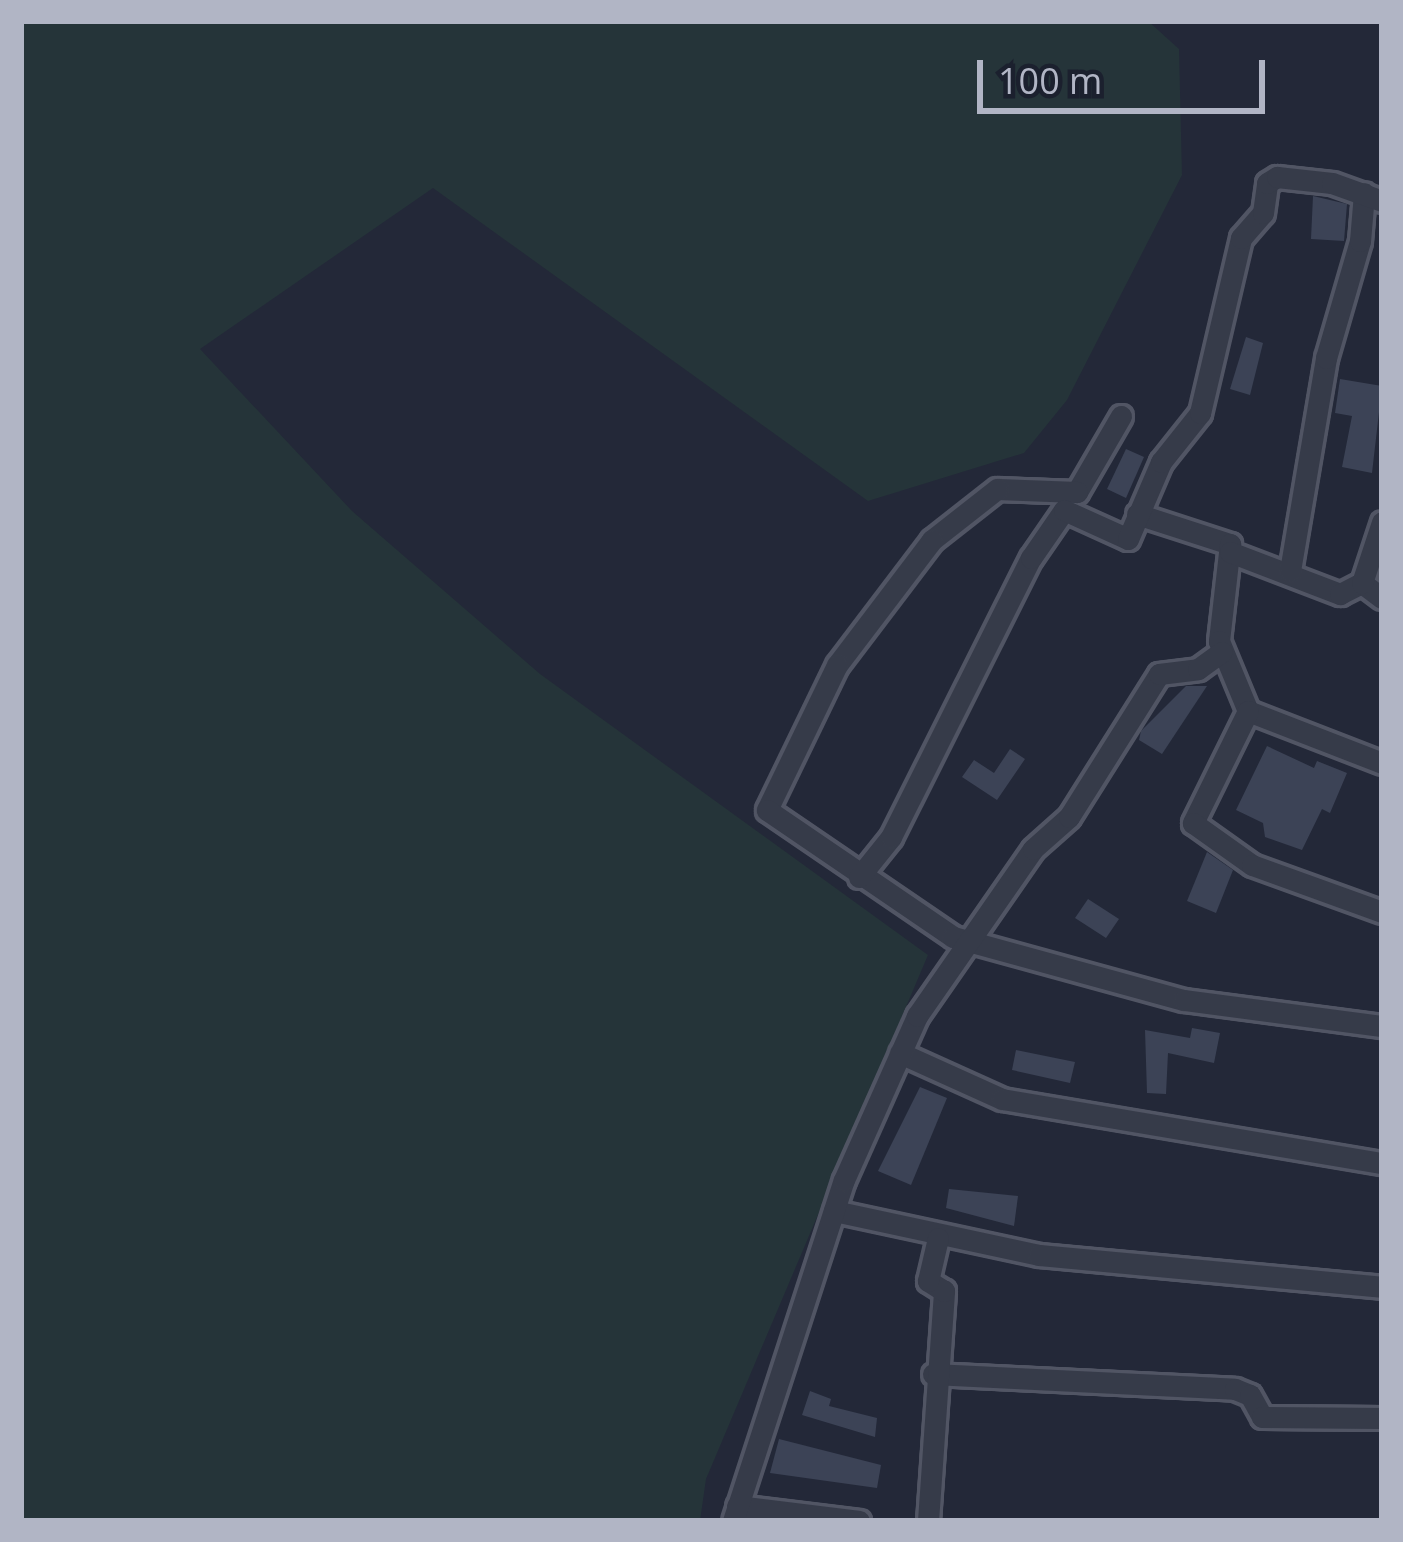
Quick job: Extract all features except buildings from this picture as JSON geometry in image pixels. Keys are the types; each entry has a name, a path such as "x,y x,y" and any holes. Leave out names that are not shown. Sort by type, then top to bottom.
{"street":[{"path":"1290,572 1326,358 1373,197 1295,179 1267,183 1263,213 1241,238 1200,413 1161,462 1128,539 1070,501 997,489 932,540 837,665 766,804 859,877 965,940 1184,1000 1382,1027"},
{"path":"859,877 891,837 1030,558 1121,416"},
{"path":"1137,514 1230,544 1221,652 1248,711 1382,763"},
{"path":"1230,552 1340,593 1363,583 1382,522"},
{"path":"1363,583 1382,598"},
{"path":"859,1521 735,1514 834,1211 900,1053 965,940 1033,849 1069,817 1159,674 1198,669 1221,652"},
{"path":"1248,711 1193,824 1252,865 1382,912"},
{"path":"900,1053 1002,1099 1382,1163"},
{"path":"834,1211 938,1238 1039,1255 1382,1287"},
{"path":"928,1521 934,1374 944,1291 928,1281 938,1238"},
{"path":"934,1374 1235,1389 1250,1395 1262,1417 1382,1418"}],"shaded area":[{"path":"21,21 1148,21 1179,49 1182,175 1067,400 1024,453 868,501 433,188 200,349 352,511 540,674 928,955 706,1479 700,1521 21,1521"}]}
